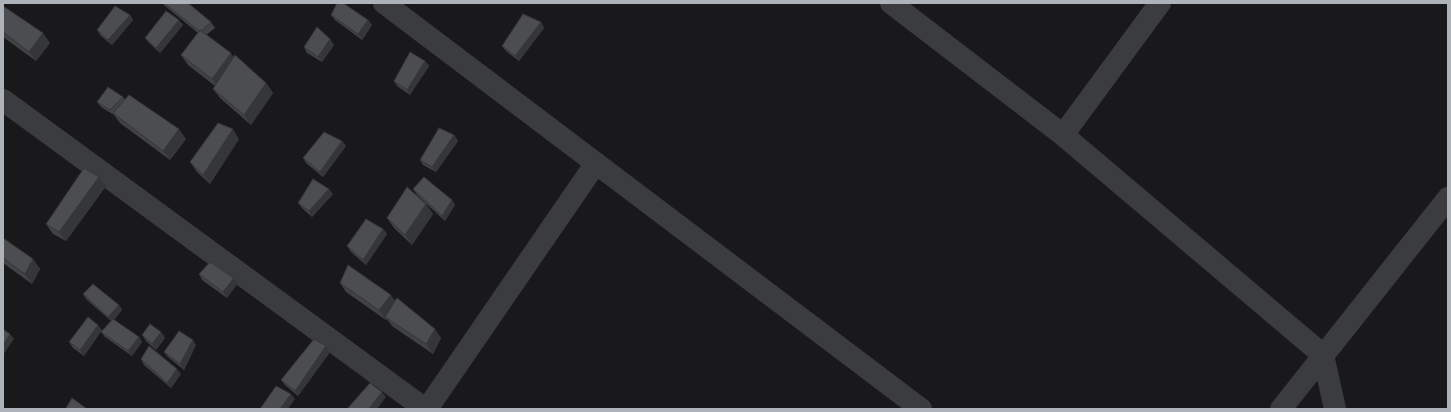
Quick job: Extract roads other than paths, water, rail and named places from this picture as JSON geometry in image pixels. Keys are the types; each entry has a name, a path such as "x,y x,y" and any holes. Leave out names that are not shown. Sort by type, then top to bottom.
{"street":[{"path":"384,3 921,409"},
{"path":"891,3 1063,136 1323,354 1335,409"},
{"path":"1063,136 1160,3"},
{"path":"3,100 426,409 596,164"},
{"path":"1281,409 1323,354 1448,198"}]}
